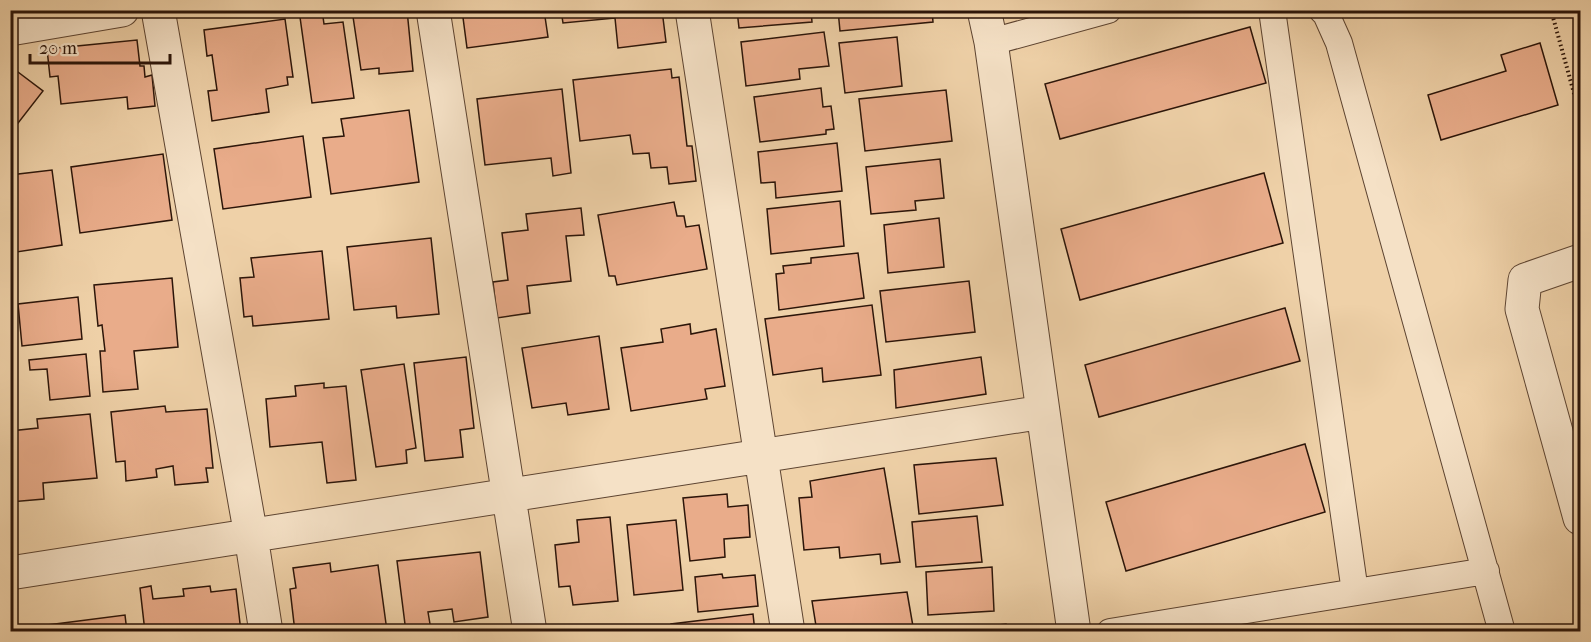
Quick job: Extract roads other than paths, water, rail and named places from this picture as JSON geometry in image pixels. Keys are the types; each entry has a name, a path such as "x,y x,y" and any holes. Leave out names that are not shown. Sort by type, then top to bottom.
{"street":[{"path":"10,29 122,10"},
{"path":"158,10 266,632"},
{"path":"433,10 530,632"},
{"path":"693,10 788,632"},
{"path":"984,10 991,42 1074,632"},
{"path":"1581,261 1525,280 1522,309 1581,518"},
{"path":"10,573 1043,412"}],"lane":[{"path":"991,42 1108,10"},
{"path":"1272,10 1355,592"},
{"path":"1322,10 1326,14 1338,43 1502,632"},
{"path":"1110,632 1486,572"}]}
